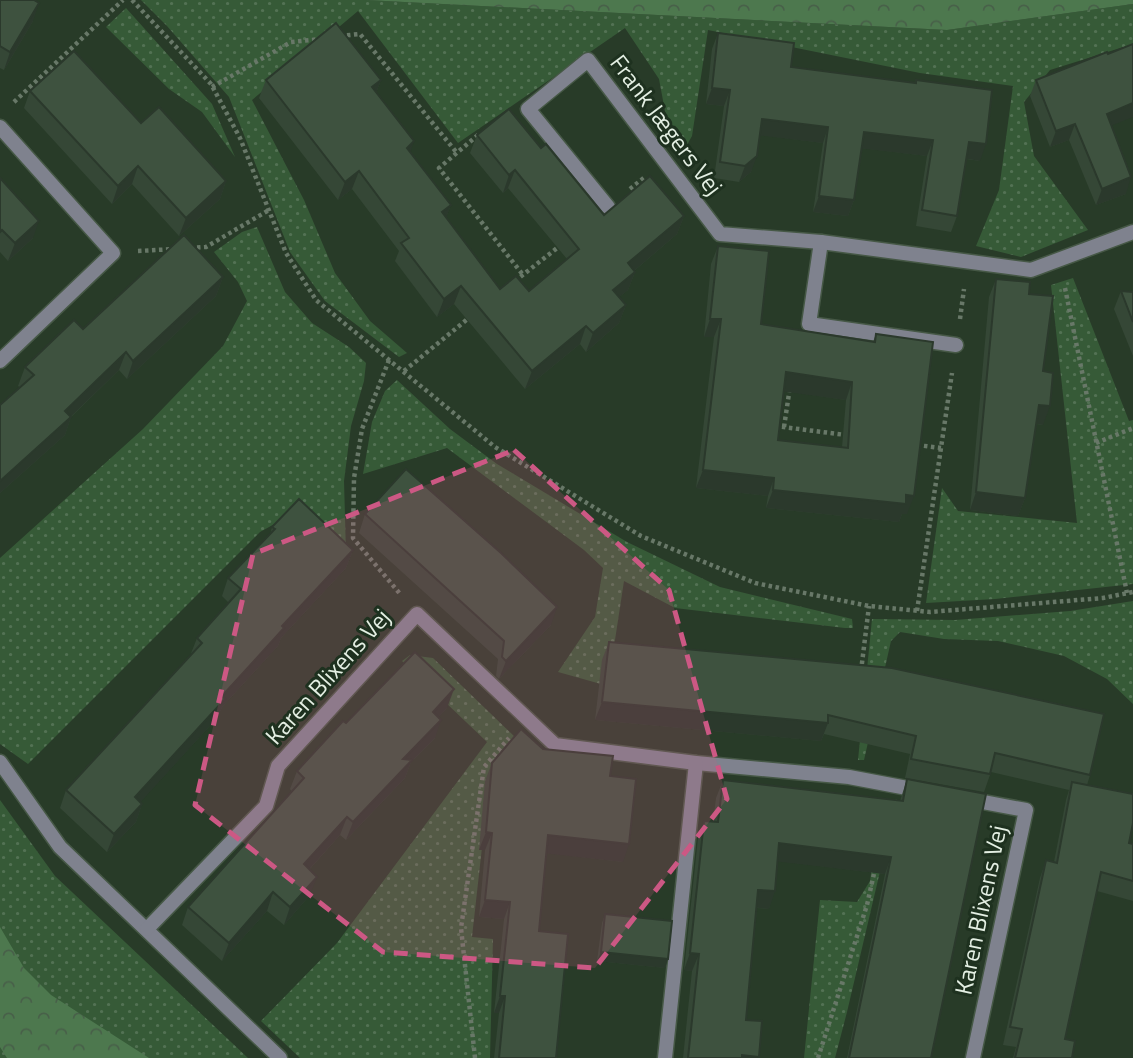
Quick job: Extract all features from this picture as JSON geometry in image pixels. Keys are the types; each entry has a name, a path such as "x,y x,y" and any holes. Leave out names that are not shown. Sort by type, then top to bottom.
{"street":[{"name":"Frank Jægers Vej","path":"528,109 588,60 720,234 821,242 1031,270 1133,232"},
{"path":"528,109 608,207"},
{"path":"0,127 113,253 0,361"},
{"path":"821,242 808,324 956,345"},
{"name":"Karen Blixens Vej","path":"147,929 266,806 278,766 417,614 555,745 696,763 849,778 1026,810 973,1058"},
{"path":"0,762 60,847 280,1058"},
{"path":"665,1058 696,763"}],"path":[{"path":"9,106 123,0"},
{"path":"132,0 212,87 240,138 286,253 316,300 495,447 641,537 755,583 869,606 930,612 1090,599 1130,593 1059,260"},
{"path":"212,87 291,43 360,34 457,153"},
{"path":"523,275 439,168 499,118 528,109"},
{"path":"608,207 665,161"},
{"path":"113,253 205,247 269,210"},
{"path":"512,284 566,241"},
{"path":"917,611 968,262"},
{"path":"403,371 480,310"},
{"path":"389,360 362,429 354,478 353,538 417,614"},
{"path":"784,427 792,376"},
{"path":"772,426 849,436"},
{"path":"1096,443 1133,428"},
{"path":"915,444 941,448"},
{"path":"861,672 869,606"},
{"path":"475,1058 461,928 484,767 527,718"},
{"path":"818,1058 867,905 876,866"}],"highlighted area":[{"path":"514,450 669,590 727,799 595,968 383,952 195,805 253,554"}],"green space":[{"path":"141,0 366,0 947,30 1133,4 1133,44 1050,70 1024,102 1034,156 1088,230 1021,257 976,246 999,190 1013,86 920,73 708,30 692,136 684,150 668,127 659,79 625,28 458,143 358,11 252,100 304,200 335,273 370,321 407,353 399,357 325,301 290,252 229,97"},
{"path":"366,0 1133,0 1133,4 947,30"},
{"path":"126,8 212,104 235,157 202,112 169,89 106,27"},
{"path":"257,227 285,292 312,323 349,347 366,363 364,381 351,426 344,481 346,553 298,511 260,532 28,764 0,744 0,558 143,429 223,346 247,301 238,282 214,252 242,232"},
{"path":"1073,278 1129,421 1133,420 1133,584 995,599 926,603 942,488 958,511 1077,523 1051,285"},
{"path":"397,380 450,429 497,464 627,542 720,587 852,619 853,628 675,608 624,581 608,686 558,672 595,617 603,568 584,550 447,448 363,474 372,422 385,391"},
{"path":"1133,601 1133,704 1107,679 1064,656 998,641 944,639 900,632 891,641 864,760 858,760 872,619 955,620 1070,611"},
{"path":"410,655 433,658 517,739 491,767 472,937 493,939 490,1058 300,1058 261,1021 337,943 487,742 402,661"},
{"path":"881,799 897,799 835,1058 804,1058 820,900 857,902 870,881"},
{"path":"0,800 55,876 248,1058 0,1058"},
{"path":"0,927 24,968 51,995 149,1058 7,1058 0,1047"}],"building":[{"path":"0,0 34,0 39,3 10,52 0,46"},
{"path":"336,23 381,80 372,87 414,141 407,148 451,205 442,212 500,289 516,276 529,291 579,249 515,170 509,175 477,135 509,109 541,148 546,144 604,215 650,176 684,216 628,263 635,272 613,290 626,305 593,333 586,326 532,371 461,286 444,299 401,243 409,238 359,171 345,182 266,80"},
{"path":"718,33 794,43 791,67 992,90 986,144 969,142 957,216 922,210 933,140 864,132 854,200 819,196 828,127 762,119 757,156 745,166 720,162 730,90 712,88"},
{"path":"1133,44 1133,103 1107,114 1131,177 1102,189 1075,124 1056,131 1036,80"},
{"path":"74,51 141,123 159,107 226,181 186,218 138,166 118,186 30,91"},
{"path":"0,178 39,221 15,243 2,230 0,232"},
{"path":"184,235 223,277 133,361 126,352 65,411 71,417 0,481 0,405 34,375 25,367 74,320 83,329"},
{"path":"718,246 769,251 761,324 875,342 876,334 933,342 914,496 906,495 906,504 773,490 774,478 703,470 721,319 710,319","holes":["786,372 852,382 848,448 778,440"]},
{"path":"996,279 1030,282 1029,294 1053,296 1043,371 1053,373 1050,406 1039,405 1025,498 976,492"},
{"path":"1121,291 1133,292 1133,322"},
{"path":"406,469 557,607 506,661 502,657 504,641 365,514"},
{"path":"299,499 353,550 282,626 284,628 222,696 225,699 135,797 142,804 114,834 66,790 202,643 197,638 241,589 228,578 275,529 272,527"},
{"path":"609,642 892,668 1104,714 1090,775 995,753 990,774 911,759 916,736 828,715 828,723 602,702"},
{"path":"415,652 454,689 433,712 441,720 403,759 412,760 353,822 347,817 304,864 317,877 290,907 273,892 229,943 188,907 304,778 297,771 343,721 346,723"},
{"path":"521,729 543,749 613,756 610,776 636,779 629,844 548,835 539,931 568,934 556,1058 499,1058 505,996 500,996 510,902 485,900 492,833 486,832 492,763"},
{"path":"907,779 986,794 931,1058 849,1058 891,857 779,843 775,891 758,890 746,1020 762,1021 759,1057 742,1055 742,1058 688,1058 699,954 690,953 704,821 718,822 723,780 903,801"},
{"path":"1072,782 1133,794 1133,823 1129,843 1133,844 1133,881 1101,872 1065,1039 1075,1041 1072,1058 1015,1058 1022,1029 1010,1027 1046,860 1057,863"},
{"path":"605,914 672,921 668,959 601,952"}]}
